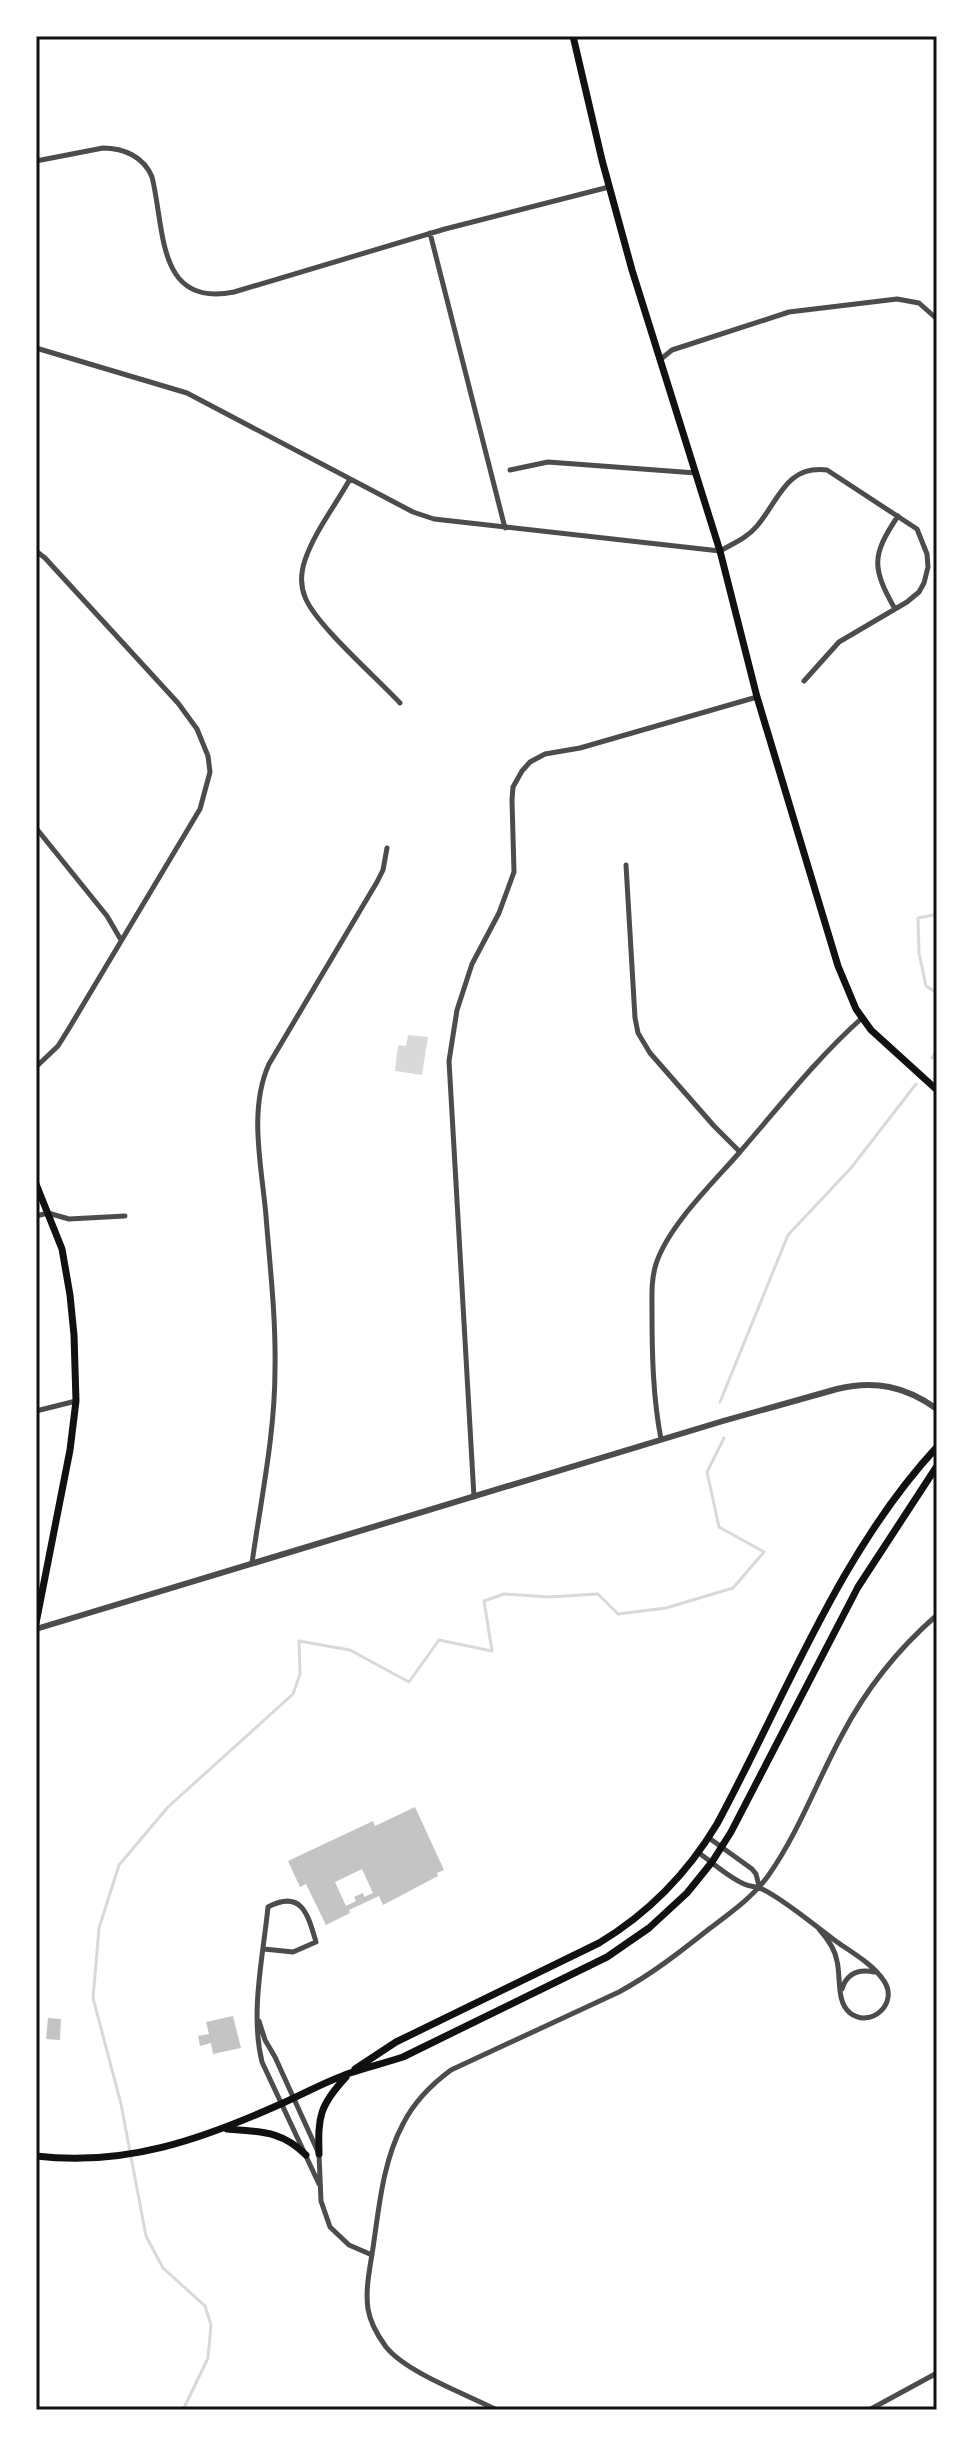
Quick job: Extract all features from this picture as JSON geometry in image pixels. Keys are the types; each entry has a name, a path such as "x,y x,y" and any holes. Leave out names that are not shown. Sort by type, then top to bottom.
{"main road":[{"path":"573,36 632,270 697,473 757,697 838,966 846,988 871,1030 937,1090"},
{"path":"36,1184 62,1249 70,1295 76,1401 70,1450 36,1626"},
{"path":"319,2154 320,2113 350,2073 396,2042 613,1935 652,1906 686,1870 709,1838 844,1579 896,1498 937,1447"},
{"path":"36,2156 62,2160 112,2158 158,2149 225,2129 350,2073 403,2057 607,1957 636,1939 687,1893 722,1847 853,1595 937,1466"},
{"path":"225,2129 279,2135 290,2140 306,2155"}],"street":[{"path":"36,161 103,148 114,148 133,155 152,177 161,232 174,273 189,289 211,295 234,292 430,233 610,187"},
{"path":"430,233 505,528"},
{"path":"661,359 672,350 789,312 909,299 919,303 937,319"},
{"path":"36,348 187,393 422,517 720,551 747,537 795,476 814,469 827,470 917,529 927,554 928,567 919,592 895,610 839,642 804,681"},
{"path":"510,470 548,462 697,473"},
{"path":"350,479 319,527 304,562 303,594 331,632 400,703"},
{"path":"895,610 881,583 877,567 881,543 898,516"},
{"path":"36,551 178,703 197,729 208,756 210,772 200,809 58,1046 36,1067"},
{"path":"474,1497 449,1061 457,1010 472,964 499,913 514,872 513,787 530,762 545,754 580,748 757,697"},
{"path":"36,828 107,916 121,940"},
{"path":"252,1563 271,1436 275,1383 274,1313 260,1156 260,1093 269,1064 377,882 387,848"},
{"path":"626,865 638,1033 650,1053 740,1152"},
{"path":"661,1439 653,1361 652,1287 655,1266 675,1229 825,1054 862,1018"},
{"path":"36,1216 48,1213 69,1219 125,1216"},
{"path":"36,1626 661,1439 854,1385 882,1384 896,1388 919,1397 937,1409"},
{"path":"36,1411 76,1401"},
{"path":"497,2410 396,2357 385,2346 368,2310 367,2287 382,2194 394,2143 403,2122 434,2082 476,2056 645,1978 748,1899 776,1864 856,1711 889,1664 937,1615"},
{"path":"709,1838 752,1869 759,1887"},
{"path":"699,1853 741,1883 759,1887 819,1929 854,1954 882,1978 888,1988 888,1998 885,2008 876,2016 862,2018 845,2008 837,1959 819,1929"},
{"path":"264,1949 293,1952 316,1942 303,1907 296,1902 278,1902 268,1907 256,2012 257,2041 262,2062 319,2184"},
{"path":"841,1994 844,1982 857,1972 871,1971 882,1978"},
{"path":"256,2012 265,2040 319,2154 321,2201 330,2227 349,2245 372,2255"},
{"path":"869,2410 937,2373"}],"shaded area":[{"path":"408,1035 428,1037 422,1075 395,1071 398,1045 406,1046"}],"building":[{"path":"415,1807 444,1870 383,1905 379,1896 326,1925 306,1884 300,1887 288,1861 373,1821 375,1826","holes":["362,1869 373,1893 354,1897 356,1901 346,1906 335,1882"]},
{"path":"233,2016 241,2048 213,2054 211,2043 200,2046 198,2036 209,2034 206,2022"},
{"path":"48,2018 61,2019 60,2040 46,2039"}],"waterway":[{"path":"937,917 918,918 919,953 926,986 937,993"},
{"path":"932,1058 937,1050"},
{"path":"720,1402 788,1235 851,1168 916,1084"},
{"path":"183,2410 208,2358 211,2325 205,2306 163,2268 146,2236 121,2104 93,1998 99,1928 119,1865 168,1807 293,1694 300,1674 299,1641 350,1650 409,1682 439,1640 492,1651 484,1601 504,1594 549,1597 598,1594 618,1614 666,1608 733,1588 764,1552 719,1527 707,1472 724,1438"}]}
